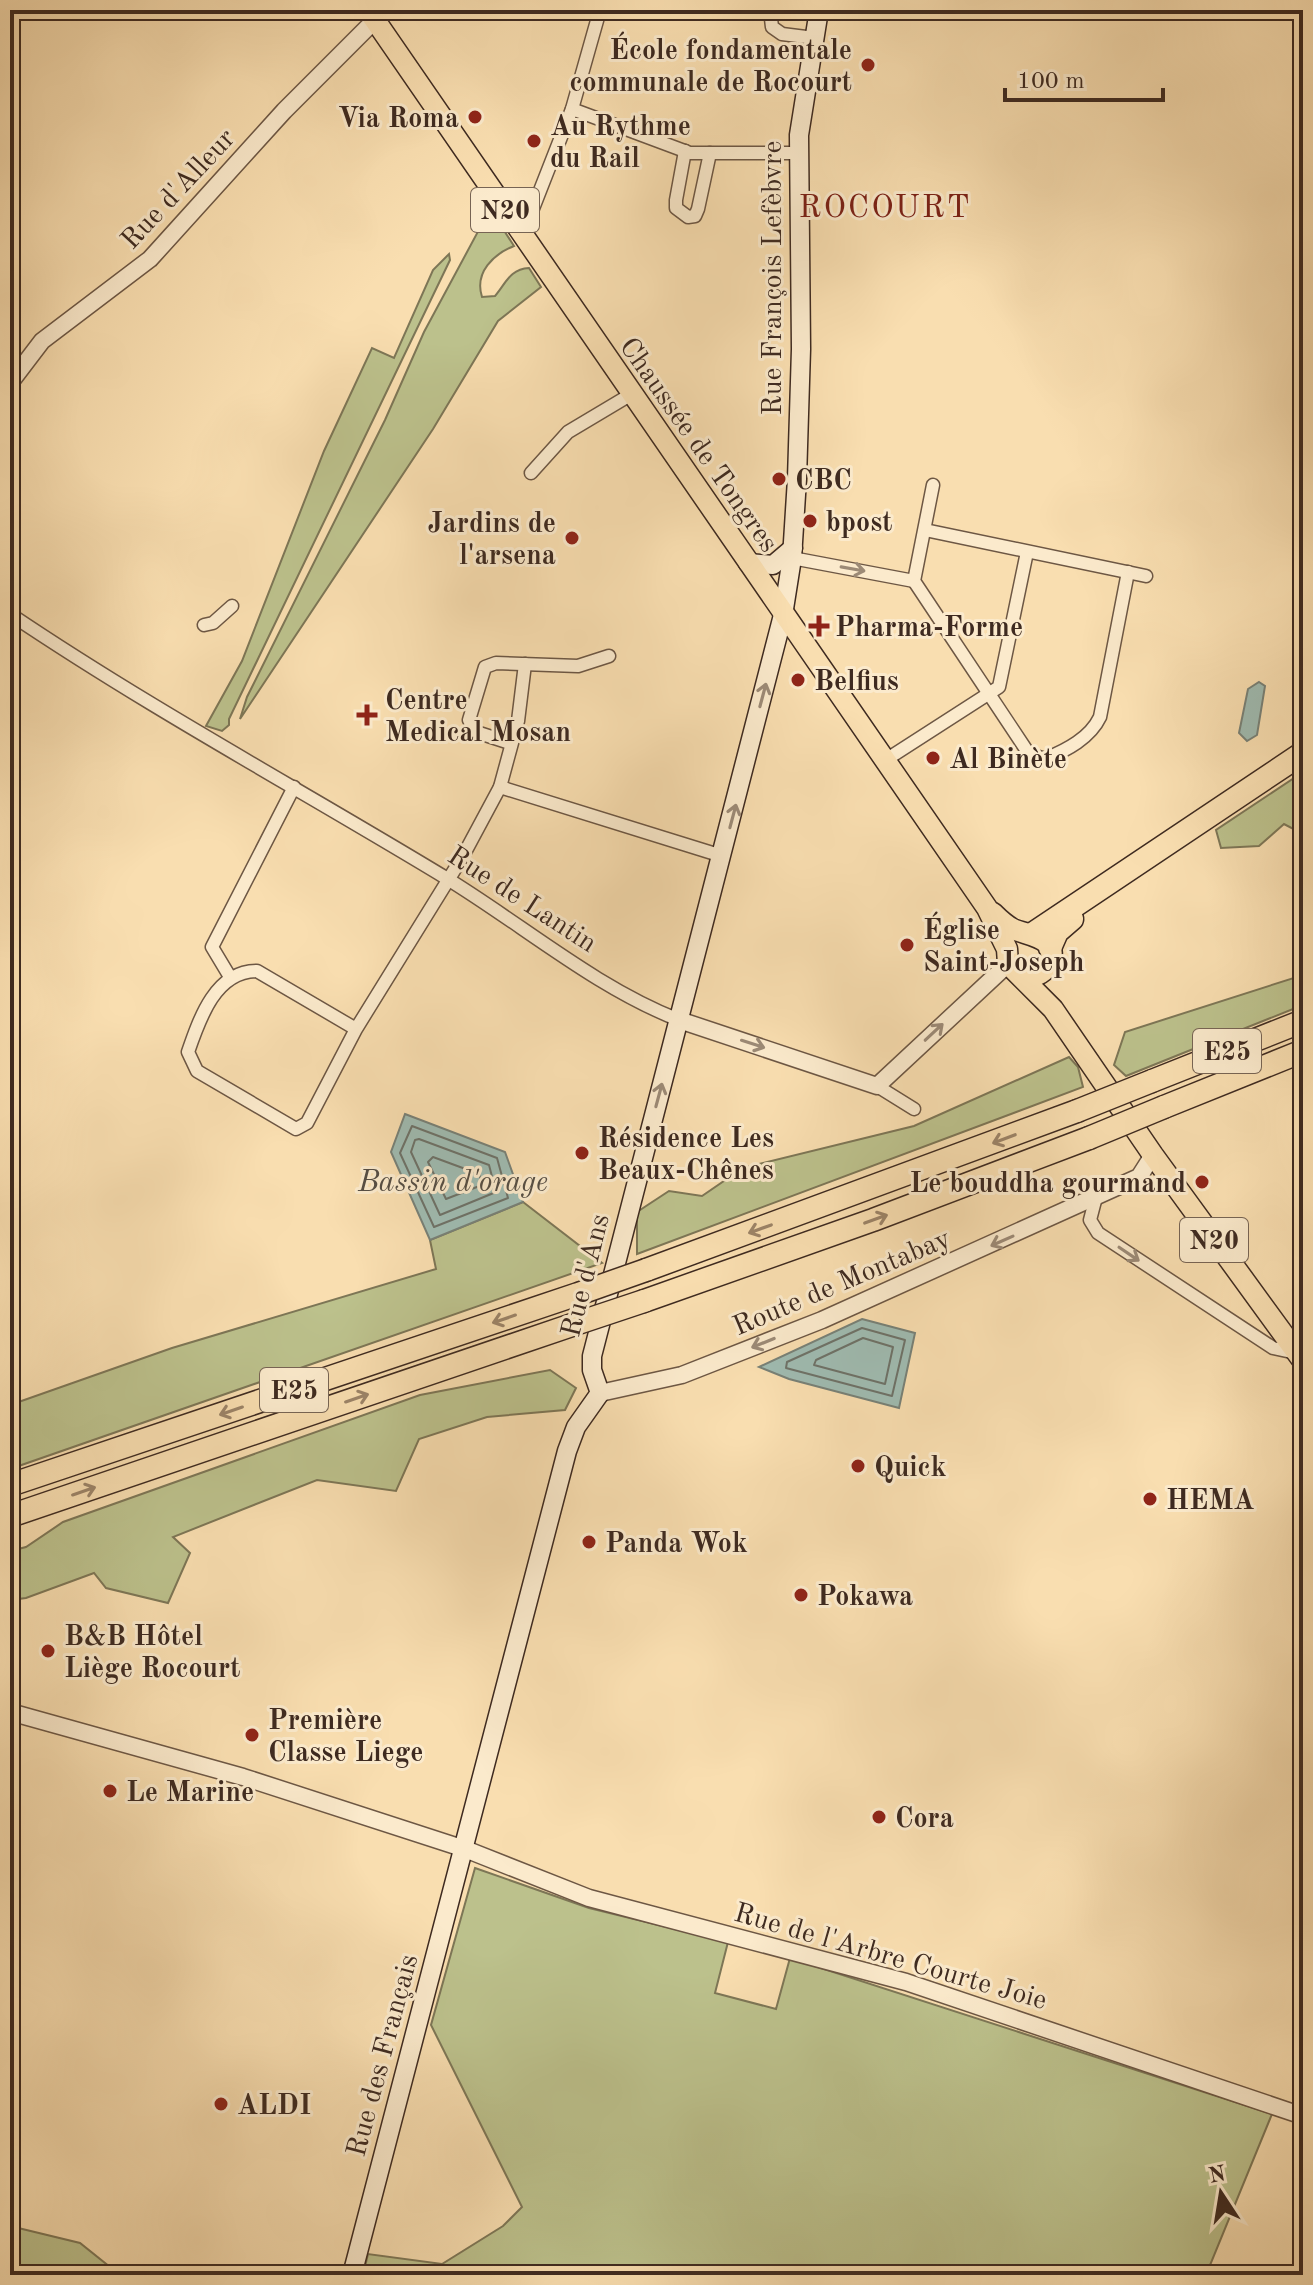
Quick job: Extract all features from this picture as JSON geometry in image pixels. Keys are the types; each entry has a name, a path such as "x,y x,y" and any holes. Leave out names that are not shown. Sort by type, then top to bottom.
{"highway":[{"path":"1037,938 1303,753"},
{"path":"1037,938 1057,932 1287,772 1303,765"},
{"name":"E25","path":"10,1485 646,1270 1077,1111 1303,1021"},
{"name":"E25","path":"10,1516 873,1220 1089,1138 1303,1051"}],"main road":[{"name":"Rue François Lefèbvre","path":"783,615 793,553 801,349 801,114 819,10"},
{"name":"Chaussée de Tongres","path":"377,13 630,395 987,908 1008,956 1034,974"},
{"path":"748,563 773,565 793,553"},
{"name":"Rue d'Ans","path":"600,1393 592,1370 592,1356 783,615"},
{"path":"776,646 783,643 805,646"},
{"name":"Chaussée de Tongres","path":"987,908 1011,928 1037,938"},
{"path":"1008,956 1016,937 1037,938 1049,962 1034,974"},
{"name":"N20","path":"1034,974 1053,1009 1153,1155 1246,1287 1302,1357"},
{"path":"465,1849 570,1440 600,1393"},
{"name":"Rue des Français","path":"352,2275 465,1849"}],"street":[{"path":"523,234 572,109 600,10"},
{"path":"770,10 772,27 782,34 814,38"},
{"name":"Rue d'Alleur","path":"10,383 42,341 150,259 377,13"},
{"path":"572,109 685,151 800,153"},
{"path":"685,151 676,208 688,217 695,216 698,209 710,153"},
{"path":"531,473 568,432 630,395"},
{"path":"914,581 933,485"},
{"path":"925,530 1146,576"},
{"path":"884,761 999,687 1027,552"},
{"path":"793,553 914,581 1029,754 1045,759 1063,752 1094,730 1100,717 1128,572"},
{"path":"204,625 213,623 232,606"},
{"name":"Rue de Lantin","path":"10,614 90,667 448,879 642,1005 877,1086"},
{"path":"510,743 476,732 469,720 485,667 496,663 578,666 609,656"},
{"path":"356,1029 257,971 240,971 221,985 197,1026 188,1052 197,1071 296,1129 307,1123 356,1029 500,787 518,721 525,664"},
{"path":"230,977 212,947 294,787"},
{"path":"500,787 722,856"},
{"path":"914,1109 877,1086 1008,956"},
{"name":"Route de Montabay","path":"600,1393 664,1381 867,1301 1139,1177 1153,1155"},
{"path":"1096,1197 1090,1220 1098,1233 1273,1348 1302,1357"},
{"name":"Rue de l'Arbre Courte Joie","path":"10,1712 243,1777 465,1849 589,1898 906,1982 1303,2116"}],"green space":[{"path":"487,204 514,246 493,259 483,272 482,297 495,296 509,278 523,269 529,268 541,287 498,321 433,429 240,719 247,697 385,420 424,332 481,226"},
{"path":"449,254 450,260 229,719 229,725 222,731 206,726 242,661 324,451 372,348 394,358 433,270"},
{"path":"1303,772 1303,834 1284,824 1259,846 1221,848 1216,830"},
{"path":"1303,975 1303,1005 1126,1076 1114,1065 1125,1032"},
{"path":"1069,1057 1078,1067 1083,1087 637,1254 637,1212 669,1191 702,1196 743,1168 914,1126"},
{"path":"523,1202 602,1263 10,1469 10,1405 172,1348 436,1269 430,1240"},
{"path":"550,1370 576,1388 565,1410 487,1417 419,1439 396,1491 317,1480 173,1537 190,1553 168,1603 106,1588 94,1573 26,1598 10,1600 10,1551 26,1547 63,1522 420,1395"},
{"path":"475,1868 589,1908 728,1942 715,1993 776,2009 790,1958 1272,2114 1206,2275 363,2275 368,2254 442,2264 503,2226 522,2207 431,2025"},
{"path":"10,2226 80,2243 120,2275 10,2275"}],"water":[{"path":"1259,682 1265,686 1257,735 1247,741 1239,733 1248,689"},
{"name":"Bassin d'orage","path":"405,1114 505,1152 523,1202 430,1240 391,1152"},
{"path":"862,1319 915,1333 899,1408 789,1379 759,1367"}],"place":[{"name":"École fondamentale communale de Rocourt","path":"868,65"},
{"name":"Via Roma","path":"475,117"},
{"name":"Au Rythme du Rail","path":"534,141"},
{"name":"CBC","path":"779,479"},
{"name":"bpost","path":"810,521"},
{"name":"Jardins de l'arsena","path":"572,538"},
{"name":"Pharma-Forme","path":"819,626"},
{"name":"Belfius","path":"798,680"},
{"name":"Centre Medical Mosan","path":"367,715"},
{"name":"Al Binète","path":"933,758"},
{"name":"Église Saint-Joseph","path":"907,945"},
{"name":"Résidence Les Beaux-Chênes","path":"582,1153"},
{"name":"Le bouddha gourmand","path":"1202,1182"},
{"name":"Quick","path":"858,1466"},
{"name":"HEMA","path":"1150,1499"},
{"name":"Panda Wok","path":"589,1542"},
{"name":"Pokawa","path":"801,1595"},
{"name":"B&B Hôtel Liège Rocourt","path":"48,1651"},
{"name":"Première Classe Liege","path":"252,1735"},
{"name":"Le Marine","path":"110,1791"},
{"name":"Cora","path":"879,1817"},
{"name":"ALDI","path":"221,2104"}],"district":[{"name":"ROCOURT","path":"885,206"}]}
